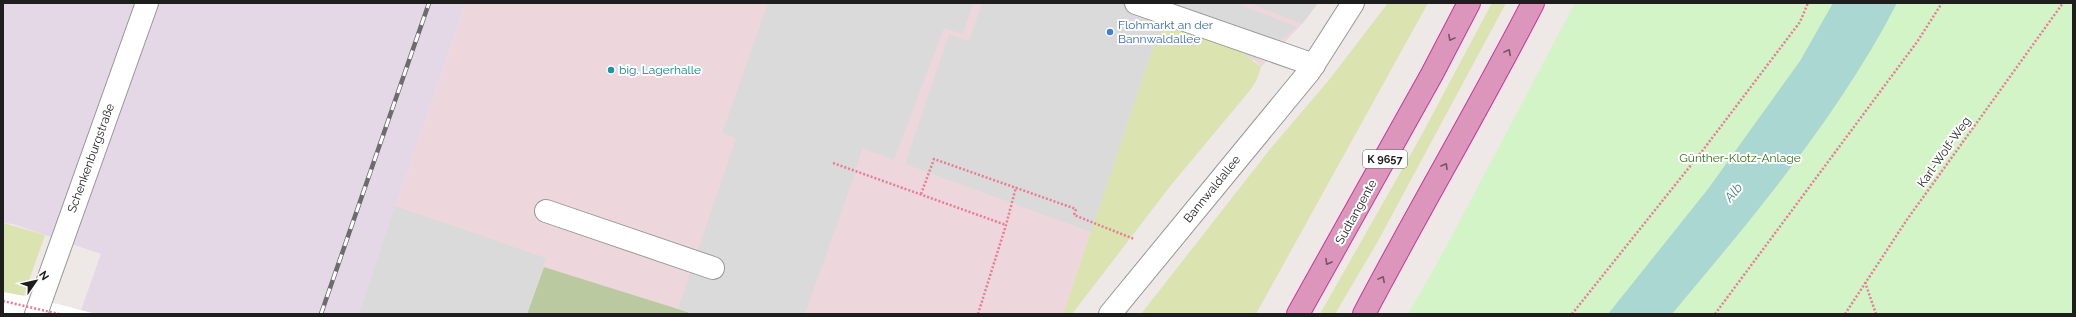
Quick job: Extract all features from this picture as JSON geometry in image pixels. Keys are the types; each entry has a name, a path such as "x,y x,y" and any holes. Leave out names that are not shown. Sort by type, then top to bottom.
{"highway":[{"name":"Südtangente","path":"1298,314 1428,81 1469,3"},
{"path":"1364,314 1404,238 1486,93 1533,3"}],"street":[{"name":"Schenkenburgstraße","path":"36,314 147,3"},
{"path":"1136,3 1314,64"},
{"name":"Bannwaldallee","path":"1110,314 1314,64 1353,3"},
{"path":"559,211 713,268"}],"path":[{"path":"1572,314 1712,138 1800,22 1808,3"},
{"path":"1715,314 1908,54 1942,3"},
{"name":"Karl-Wolf-Weg","path":"1845,314 1864,282 2063,3"},
{"path":"921,194 934,159 1016,186 1076,209 1074,215 1162,251"},
{"path":"833,163 1006,225"},
{"path":"978,314 1006,225 1016,186"},
{"path":"1864,282 1876,314"},
{"path":"3,301 59,314"}],"shaded area":[{"path":"3,3 466,3 359,314 99,314 81,310 101,254 13,224 3,223"},
{"path":"466,3 1318,3 1302,24 1261,67 1254,60 1156,38 1063,314 693,314 544,267 527,314 359,314"},
{"path":"768,3 973,3 963,34 944,28 894,160 862,148 853,179 805,314 693,314 678,309 736,138 722,133"},
{"path":"982,3 1236,3 1297,27 1254,60 1239,50 1178,28 1172,27 1164,29 1156,38 1091,232 905,164 949,34 969,41"},
{"path":"1249,3 1318,3 1302,24"},
{"path":"395,206 546,258 527,314 359,314"}],"green space":[{"path":"1388,3 1428,3 1256,314 1141,314 1271,148 1329,80"},
{"path":"1492,3 1506,3 1378,241 1335,314 1320,314 1420,138"},
{"name":"Günther-Klotz-Anlage","path":"1575,3 2073,3 2073,314 1408,314 1438,262"},
{"path":"1172,27 1239,50 1261,67 1257,79 1251,89 1171,185 1072,314 1063,314 1156,38 1164,29"},
{"path":"3,223 45,235 17,314 3,314"},
{"path":"544,267 678,309 693,314 527,314"}],"water":[{"name":"Alb","path":"1833,3 1897,3 1874,45 1822,126 1764,203 1672,314 1608,314 1708,189 1800,61"}],"pier":[{"path":"3,292 36,298 95,314 3,314"}],"railway":[{"path":"321,314 429,3"}],"place":[{"name":"Flohmarkt an der Bannwaldallee","path":"1110,32"},
{"name":"big. Lagerhalle","path":"611,70"}]}
